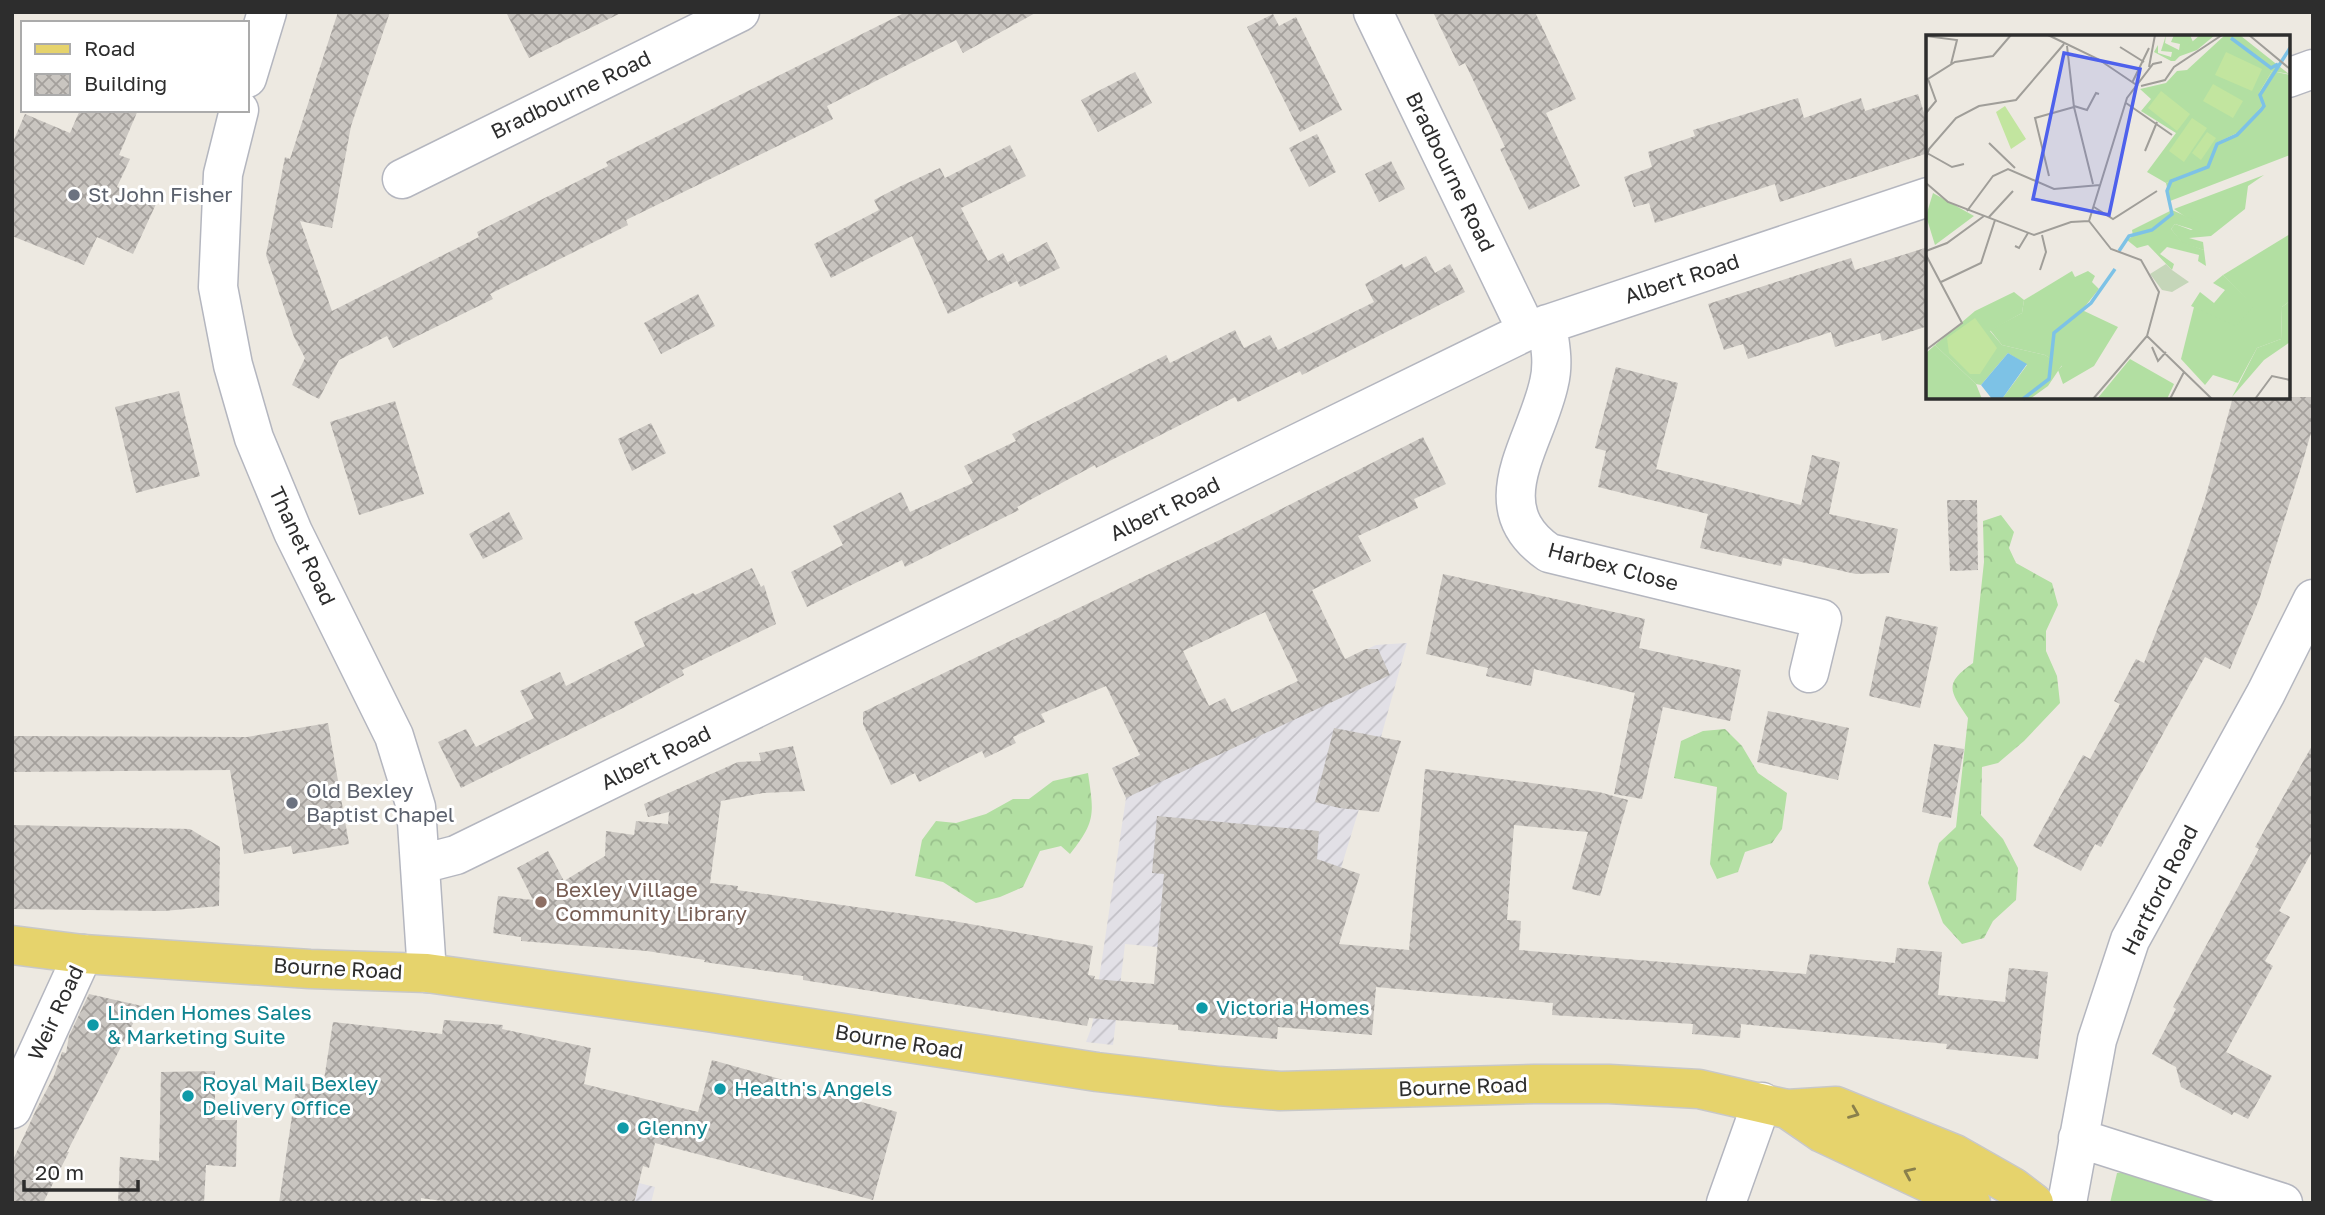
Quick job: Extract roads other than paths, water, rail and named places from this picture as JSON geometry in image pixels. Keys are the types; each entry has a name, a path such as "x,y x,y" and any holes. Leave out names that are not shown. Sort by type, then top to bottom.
{"main road":[{"name":"Bourne Road","path":"12,945 83,954 310,969 426,973 707,1012 1097,1072 1219,1086 1280,1091 1609,1084 1699,1089 1774,1106 1836,1106 1955,1154 2013,1187 2034,1203"},
{"name":"Bourne Road","path":"1774,1106 1822,1133 1971,1203"}],"street":[{"path":"248,75 268,12"},
{"name":"Bradbourne Road","path":"402,179 740,12"},
{"name":"Bradbourne Road","path":"1373,12 1537,328"},
{"path":"2290,77 2313,69"},
{"name":"Thanet Road","path":"238,112 223,174 218,287 233,365 254,438 293,532 394,736 416,807 426,973"},
{"name":"Albert Road","path":"421,864 456,855 1537,328 1926,198"},
{"name":"Harbex Close","path":"1537,328 1552,357 1550,383 1517,480 1514,505 1521,525 1534,543 1549,553 1822,619 1809,674"},
{"name":"Hartford Road","path":"2067,1203 2097,1040 2130,940 2266,693 2313,599"},
{"name":"Weir Road","path":"12,1109 83,954"},
{"path":"1726,1203 1774,1106"},
{"path":"2078,1138 2283,1203"}],"place":[{"name":"St John Fisher","path":"74,195"},
{"name":"Old Bexley Baptist Chapel","path":"292,803"},
{"name":"Bexley Village Community Library","path":"541,902"},
{"name":"Victoria Homes","path":"1202,1008"},
{"name":"Linden Homes Sales & Marketing Suite","path":"93,1025"},
{"name":"Health's Angels","path":"720,1089"},
{"name":"Royal Mail Bexley Delivery Office","path":"188,1096"},
{"name":"Glenny","path":"623,1128"}]}
